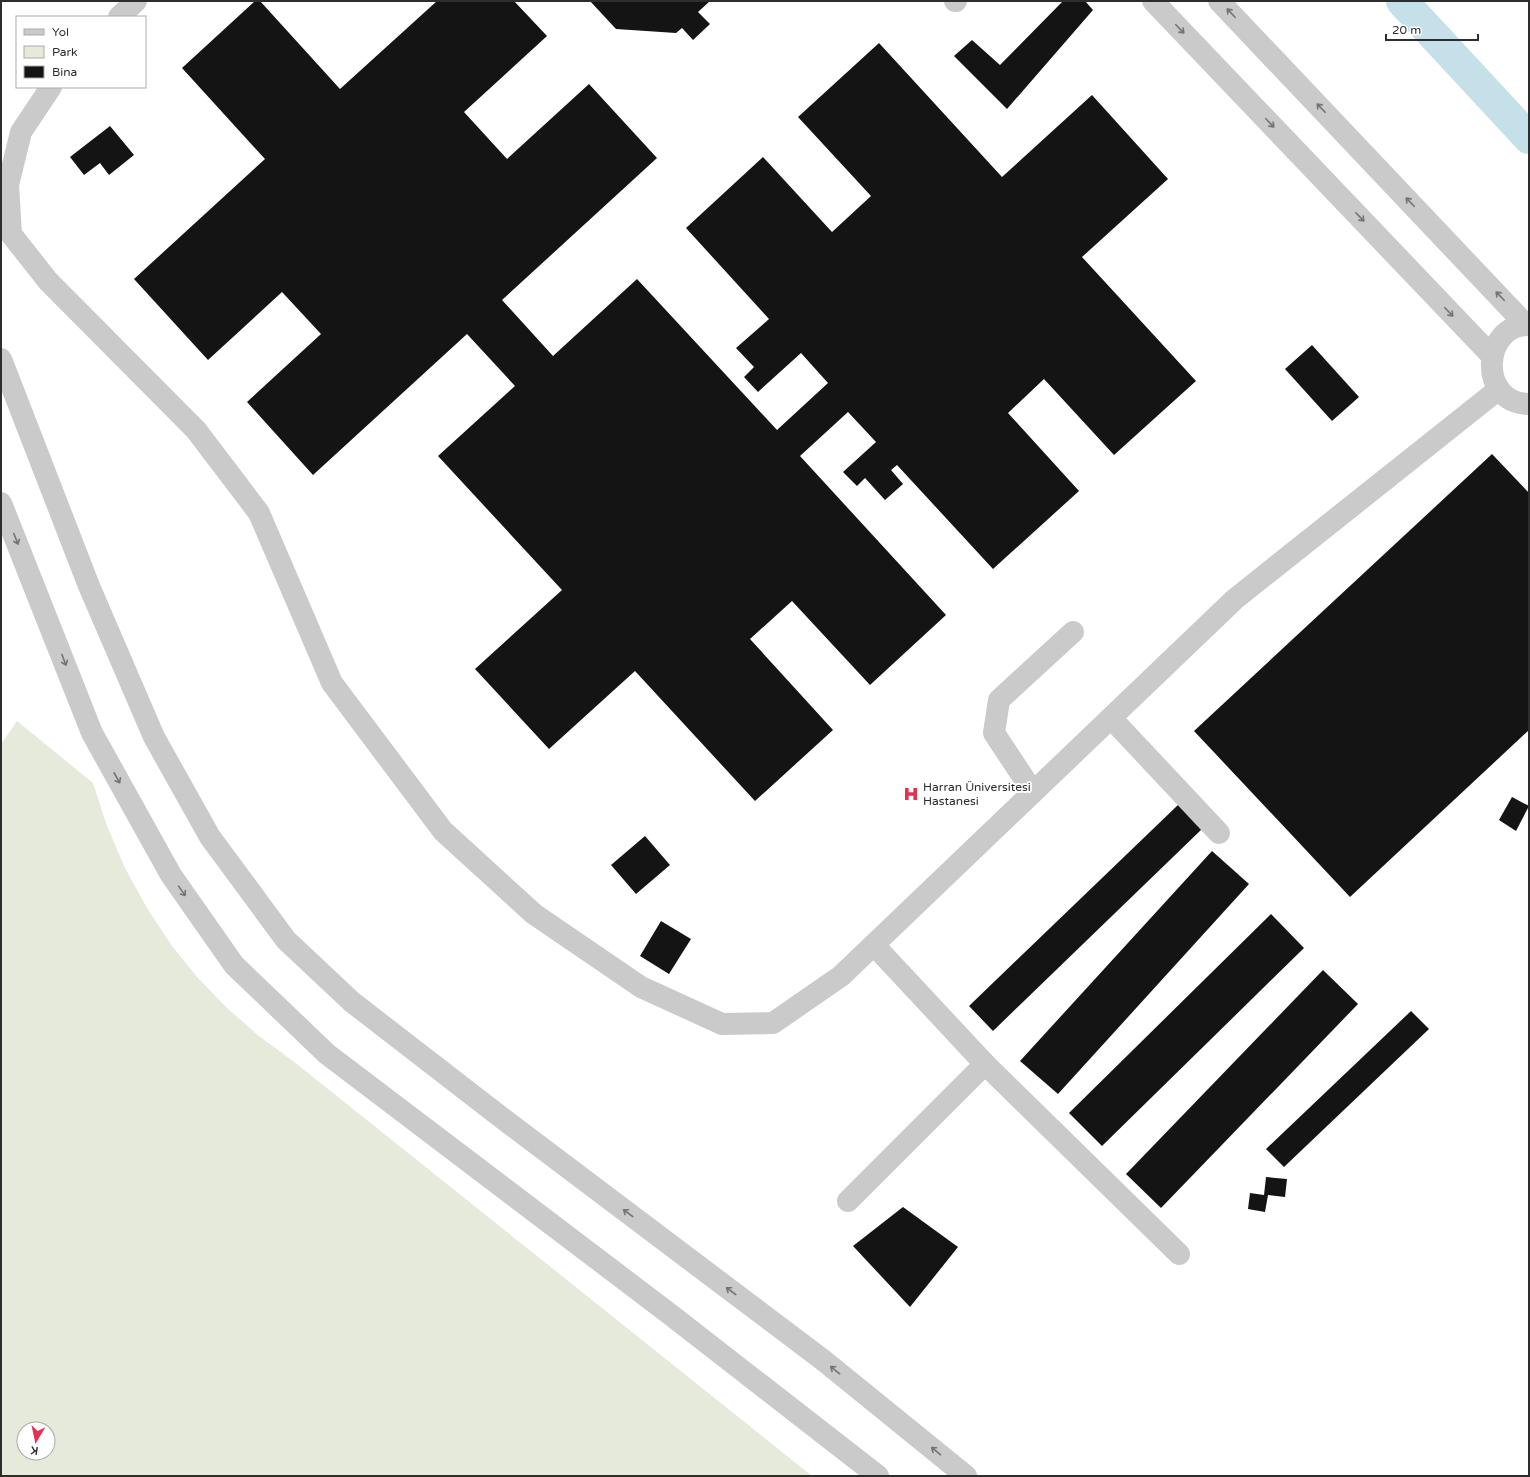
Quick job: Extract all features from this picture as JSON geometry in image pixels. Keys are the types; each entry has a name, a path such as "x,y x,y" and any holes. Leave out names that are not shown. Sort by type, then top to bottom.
{"street":[{"path":"120,16 136,1"},
{"path":"1153,1 1492,356"},
{"path":"1219,1 1528,325 1512,330 1499,340 1492,356 1492,373 1499,389 1510,398 1529,404"},
{"path":"50,88 21,132 8,185 11,234 48,280 196,430 259,513 332,683 443,831 534,914 641,987 722,1024 773,1023 841,976 1235,599 1499,389"},
{"path":"1,359 89,586 154,736 210,837 286,940 352,1002 506,1121 823,1360 966,1476"},
{"path":"1,503 92,733 171,875 234,965 327,1054 665,1310 878,1476"},
{"path":"1033,792 994,733 999,700 1072,632"},
{"path":"1111,718 1219,833"},
{"path":"874,945 985,1064 1179,1254"},
{"path":"848,1201 985,1064"}],"green space":[{"path":"17,721 93,783 107,826 125,868 147,908 172,946 198,978 227,1008 259,1036 293,1061 812,1476 1,1476 1,744"}],"building":[{"path":"255,1 260,1 340,89 437,1 514,1 547,36 464,112 507,159 589,84 657,158 502,300 553,356 637,279 777,430 828,383 801,353 758,392 744,377 754,367 736,348 769,319 686,228 763,157 832,232 871,196 798,117 879,43 1002,177 1092,95 1168,179 1082,257 1196,381 1114,455 1044,379 1008,413 1079,491 993,569 897,465 891,470 903,484 885,500 865,478 857,486 843,472 876,442 848,412 800,456 946,615 870,685 792,601 750,639 833,730 755,801 635,671 549,749 475,669 562,590 438,456 515,386 467,334 313,475 247,402 321,334 282,292 208,360 134,279 265,159 182,68"},
{"path":"590,1 710,1 698,12 710,24 693,40 682,28 676,33 616,29"},
{"path":"1063,1 1085,1 1093,10 1007,109 954,56 972,40 1000,65"},
{"path":"110,126 134,155 109,175 100,163 84,175 70,157"},
{"path":"1312,345 1359,397 1332,421 1285,369"},
{"path":"1492,454 1529,493 1529,730 1350,897 1194,731"},
{"path":"1512,797 1529,806 1516,831 1499,820"},
{"path":"1179,804 1202,829 993,1031 969,1006"},
{"path":"645,836 670,865 636,894 611,865"},
{"path":"1212,851 1249,884 1058,1094 1020,1061"},
{"path":"1271,914 1304,948 1102,1146 1069,1113"},
{"path":"661,921 691,939 669,974 640,956"},
{"path":"1323,970 1358,1004 1161,1208 1126,1174"},
{"path":"1411,1011 1429,1029 1284,1167 1266,1149"},
{"path":"1266,1177 1287,1179 1285,1197 1268,1195 1265,1212 1248,1209 1250,1193 1264,1195"},
{"path":"903,1207 958,1247 910,1307 853,1246"}],"waterway":[{"path":"1402,1 1529,138"}],"place":[{"name":"Harran Üniversitesi Hastanesi","path":"911,794"}]}
